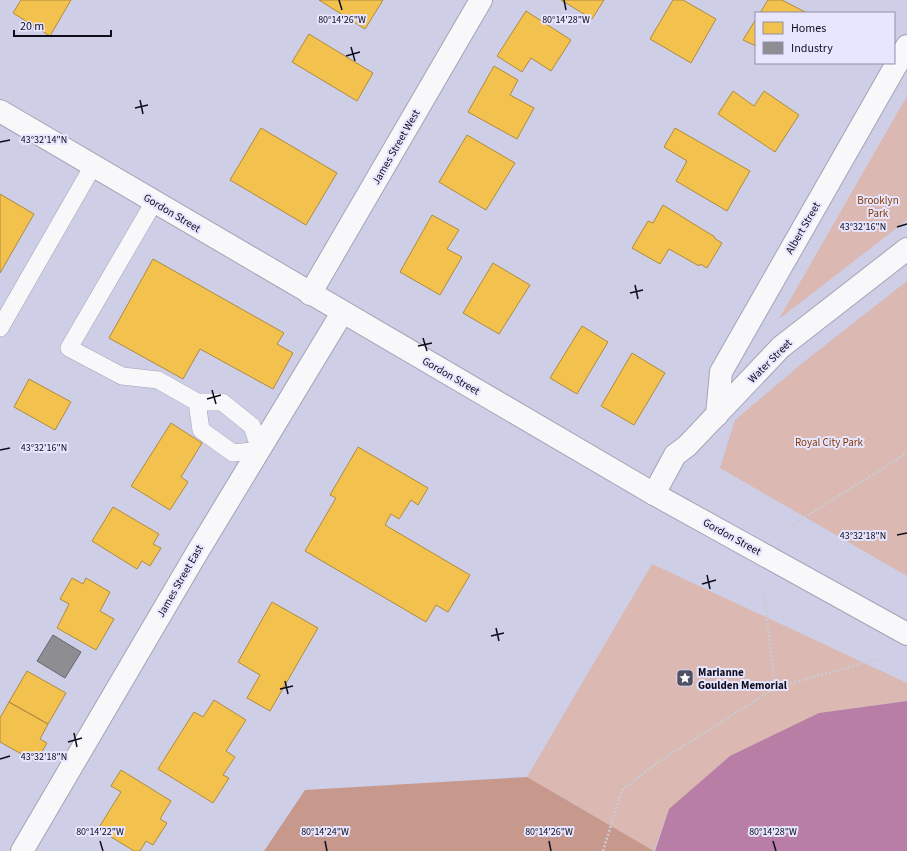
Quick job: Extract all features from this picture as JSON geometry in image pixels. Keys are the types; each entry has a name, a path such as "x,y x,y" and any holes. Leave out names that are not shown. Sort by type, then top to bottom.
{"street":[{"name":"James Street West","path":"310,294 481,0"},
{"name":"Albert Street","path":"717,415 721,372 907,46"},
{"name":"Gordon Street","path":"0,111 342,313 654,494 907,634"},
{"name":"Water Street","path":"654,494 676,455 717,415 781,347 907,249"},
{"name":"James Street East","path":"22,851 191,563 342,313"}],"lane":[{"path":"0,328 93,166"},
{"path":"154,202 69,348 122,376 158,380 197,402 222,402 252,426 260,450 233,453 201,430 197,402"}],"path":[{"path":"791,526 907,453"},
{"path":"764,595 775,688"},
{"path":"604,851 622,790 658,762 775,688 877,659"}],"green space":[{"name":"Brooklyn Park","path":"907,96 907,220 779,319"},
{"name":"Royal City Park","path":"907,281 907,576 720,468 735,420 805,361"},
{"path":"652,564 907,683 907,701 819,713 669,809 654,851 527,777"}],"shaded area":[{"path":"907,701 907,851 655,851 669,809 730,756 819,713"},
{"path":"527,777 654,851 264,851 305,790"}],"building: Homes":[{"path":"21,0 71,0 50,36 13,13"},
{"path":"319,0 383,0 365,29"},
{"path":"561,0 604,0 592,19"},
{"path":"673,0 683,0 716,19 691,63 650,39"},
{"path":"768,0 782,0 805,12 761,12"},
{"path":"526,11 571,40 551,71 531,58 522,72 497,56"},
{"path":"755,21 755,46 743,40"},
{"path":"309,34 373,73 357,101 292,62"},
{"path":"494,66 518,80 510,95 534,108 517,139 468,112"},
{"path":"733,91 754,106 764,91 799,115 775,152 718,114"},
{"path":"261,128 337,173 306,225 230,180"},
{"path":"675,128 750,171 727,211 676,181 687,161 664,147"},
{"path":"467,135 515,163 486,210 439,182"},
{"path":"0,194 34,214 0,273"},
{"path":"663,205 715,237 714,238 722,243 707,268 700,264 699,266 669,249 660,264 632,248 648,221 653,223"},
{"path":"432,215 459,230 447,249 462,257 440,295 400,272"},
{"path":"153,259 284,333 277,344 293,353 273,389 200,349 183,379 109,338"},
{"path":"493,263 530,285 499,334 463,313"},
{"path":"582,326 608,342 577,394 550,378"},
{"path":"632,353 665,373 634,425 601,406"},
{"path":"29,379 71,402 55,430 14,407"},
{"path":"171,423 202,443 181,477 188,482 170,510 131,486"},
{"path":"358,447 428,488 418,505 411,500 399,519 391,514 385,525 470,575 448,612 436,605 426,622 305,551 336,498 330,495"},
{"path":"113,507 159,534 153,544 161,548 150,566 142,561 137,569 92,541"},
{"path":"72,578 83,584 86,578 110,592 100,611 114,619 96,650 57,628 69,604 60,599"},
{"path":"272,602 318,628 270,711 247,698 260,675 238,662"},
{"path":"27,671 66,693 48,724 9,702"},
{"path":"214,700 246,720 226,751 235,757 223,775 229,778 213,803 158,769 194,712 203,717"},
{"path":"9,702 48,724 40,739 47,743 36,762 0,742 0,718"},
{"path":"121,770 171,801 160,819 167,823 153,845 146,841 140,851 134,851 98,829 121,792 111,786"}],"building: Industry":[{"path":"53,635 81,652 65,678 37,661"}],"place":[{"name":"Marianne Goulden Memorial","path":"685,678"}]}
